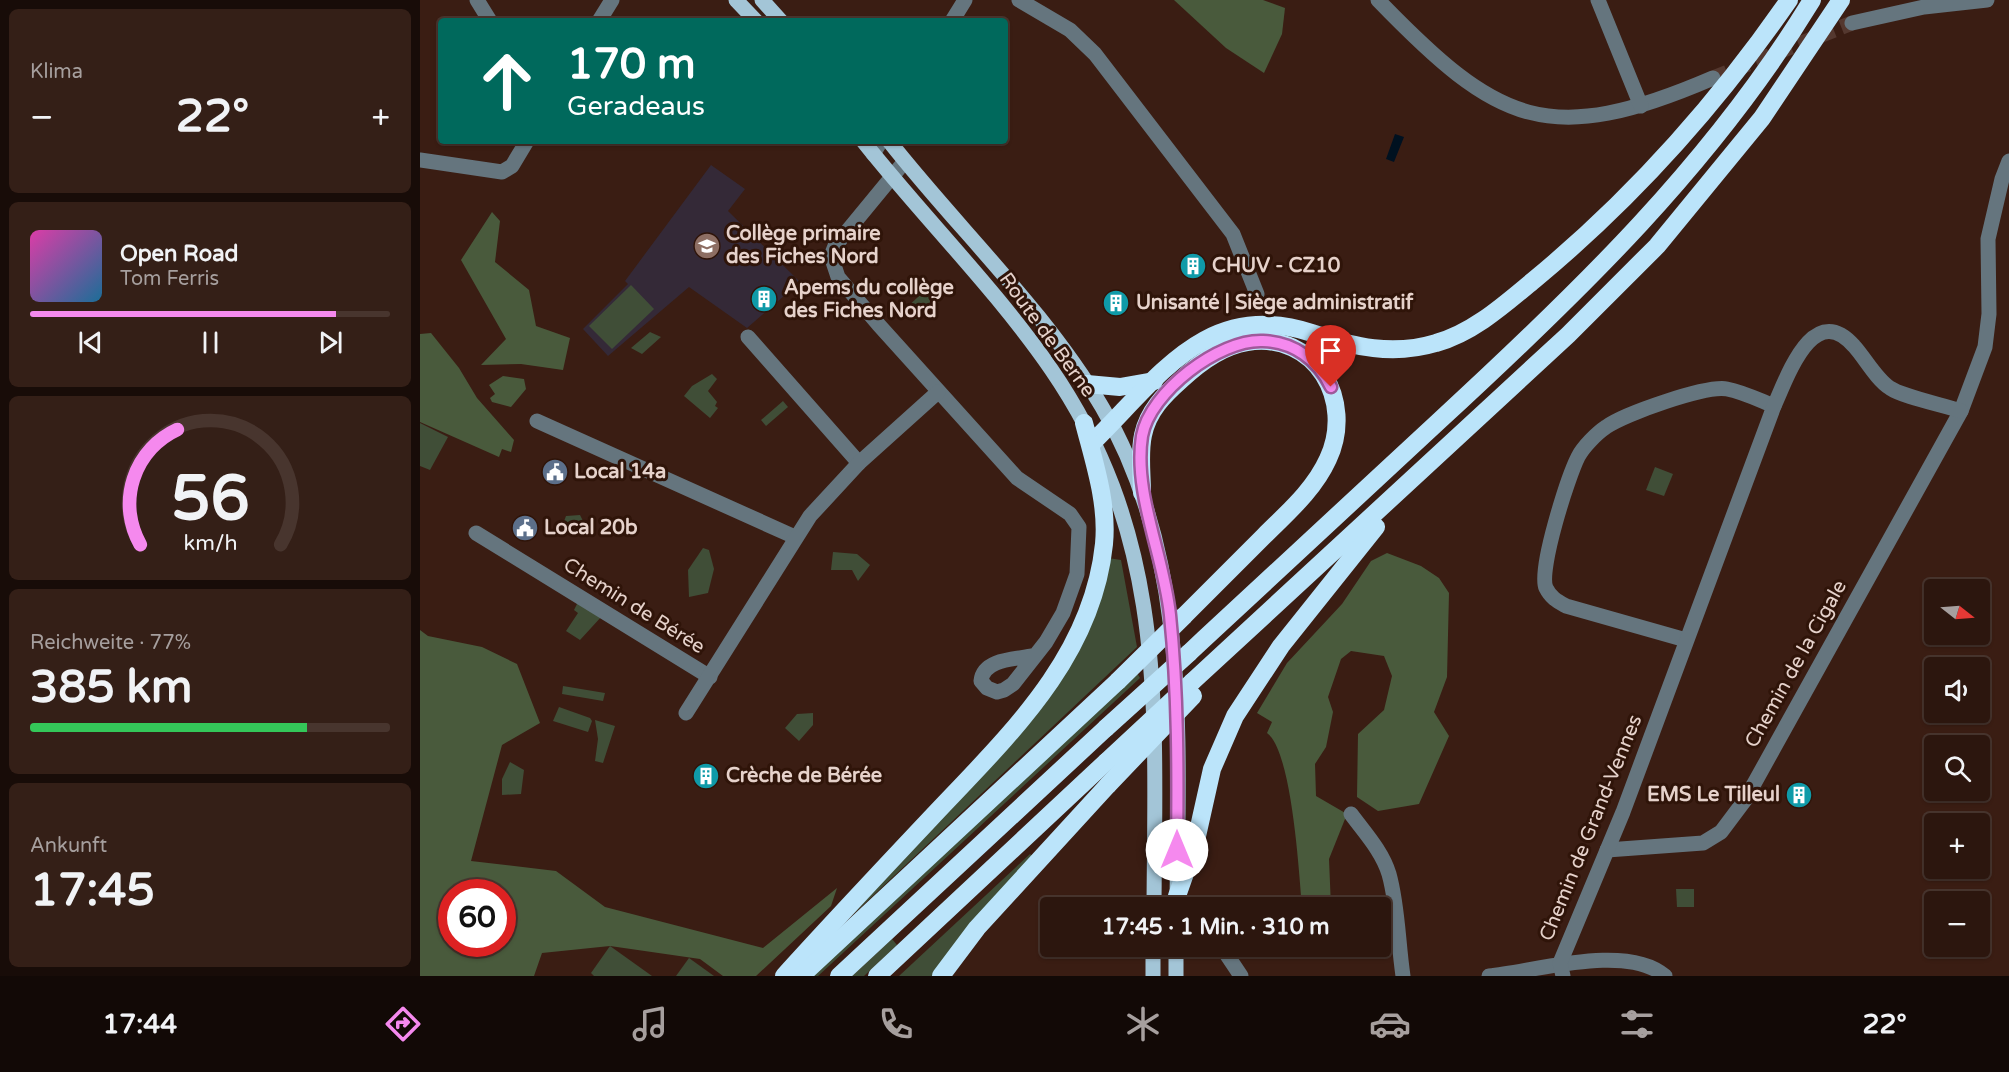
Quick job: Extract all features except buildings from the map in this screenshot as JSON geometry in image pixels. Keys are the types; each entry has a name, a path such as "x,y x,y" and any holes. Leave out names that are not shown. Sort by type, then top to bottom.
{"highway":[{"path":"1094,441 1154,381 1202,341 1245,324 1281,325 1349,345 1389,350 1439,342 1470,328 1556,262 1639,183 1722,91 1789,0"},
{"path":"839,976 1542,325 1639,228 1741,105 1812,0"},
{"path":"877,976 1106,762 1192,689 1271,612 1591,313 1685,214 1768,110 1841,0"},
{"path":"801,976 1118,681 1296,504 1321,471 1333,447 1337,420 1334,396 1326,378 1311,360 1282,344 1248,342 1217,353 1186,375 1151,412 1143,435 1142,494"},
{"path":"1087,384 1120,387 1154,381"},
{"path":"784,976 1006,738 1046,690 1074,645 1092,599 1104,543 1102,502 1084,423"},
{"path":"1183,897 1212,770 1235,716 1266,666 1311,606 1423,470"},
{"path":"941,976 977,928 1192,689"}],"main road":[{"path":"736,0 753,18"},
{"path":"762,0 779,18"},
{"name":"Route de Berne","path":"891,144 1029,307 1087,384 1128,454 1161,562 1170,614 1178,758 1181,897"},
{"name":"Route de Berne","path":"877,147 892,176 1015,321 1052,371 1094,441 1125,519 1146,609 1152,662 1154,897"},
{"path":"1153,957 1153,976"},
{"path":"1176,957 1176,976"}],"street":[{"path":"477,0 488,18"},
{"path":"601,18 612,0"},
{"path":"954,18 964,0"},
{"path":"1019,0 1070,30 1095,54 1233,234 1251,273 1257,294"},
{"path":"1378,0 1455,75 1509,107 1533,115 1564,118 1602,115 1641,106 1713,78"},
{"path":"1598,0 1641,106"},
{"path":"1852,23 1924,7 1987,0"},
{"path":"420,160 502,172 512,166 525,144"},
{"path":"905,161 835,246 831,256 832,266 838,277 938,392 1017,478 1070,514 1078,527 1080,551 1077,574 1063,613 1046,642 1032,656"},
{"name":"Chemin de la Cigale","path":"1607,850 1703,843 1721,832 1736,814 1961,411 1985,347 1989,315 1988,239 2002,179 2009,161"},
{"name":"Chemin de Grand-Vennes","path":"1489,976 1561,969 1774,406 1799,351 1810,338 1824,332 1838,334 1851,342 1890,388 1961,411"},
{"path":"748,337 859,463"},
{"path":"1686,640 1566,606 1554,599 1545,587 1544,571 1566,483 1579,454 1605,428 1627,415 1711,389 1726,389 1774,406"},
{"name":"Chemin de Bérée","path":"686,713 810,516 859,463 938,392"},
{"path":"537,421 795,537"},
{"name":"Chemin de Bérée","path":"476,533 710,677"},
{"path":"1351,814 1376,847 1388,872 1402,976"},
{"path":"1228,957 1241,976"},
{"path":"1561,969 1642,962 1654,966 1665,976"}],"shaded area":[{"name":"Collège primaire des Fiches Nord","path":"711,165 745,189 728,211 800,282 747,328 689,287 608,356 583,329 628,284 625,281"}],"green space":[{"path":"1174,0 1263,0 1285,8 1282,34 1264,73 1226,48"},
{"path":"492,212 500,221 495,262 529,290 536,326 570,338 563,370 521,364 481,365 506,339 461,260"},
{"path":"631,285 654,309 612,349 589,326"},
{"path":"928,288 940,294 940,301 919,320 915,320 907,312 907,307"},
{"path":"650,332 661,337 642,354 631,348"},
{"path":"431,333 459,368 477,398 514,440 511,452 502,449 499,457 420,422 420,334"},
{"path":"712,374 717,379 708,391 717,402 715,406 718,408 710,418 684,396 692,386"},
{"path":"503,376 524,379 526,389 511,407 492,402 490,398 495,394 489,385"},
{"path":"783,401 788,407 766,426 761,420"},
{"path":"420,423 448,437 430,470 420,466"},
{"path":"1655,467 1673,474 1664,496 1646,490"},
{"path":"580,515 586,527 582,532 564,535 563,524 566,516"},
{"path":"703,548 709,550 714,569 708,593 689,597 688,570"},
{"path":"833,552 857,554 870,565 858,581 852,570 831,570"},
{"path":"1387,553 1421,566 1439,578 1449,593 1447,677 1434,712 1449,736 1419,804 1378,811 1357,797 1358,734 1384,710 1392,676 1384,656 1351,651 1341,659 1328,697 1333,712 1326,747 1315,764 1316,796 1347,814 1329,859 1331,897 1301,897 1293,814 1283,763 1276,744 1267,733 1272,722 1257,713 1287,663 1342,604 1371,561"},
{"path":"1108,558 1121,560 1137,647 843,924 1036,710"},
{"path":"578,602 602,616 580,640 566,631 578,613 574,610"},
{"path":"420,630 428,636 482,647 517,664 540,723 502,745 471,861 556,871 605,907 763,948 837,888 831,906 756,976 723,976 700,959 610,946 542,953 534,976 420,976"},
{"path":"1136,671 1140,678 818,976 808,976"},
{"path":"563,686 605,693 603,701 562,694"},
{"path":"559,707 590,718 592,721 588,732 553,721"},
{"path":"813,713 813,725 799,741 785,728 797,714"},
{"path":"595,720 615,726 603,763 595,761 598,739"},
{"path":"510,762 524,770 521,794 502,795 502,779"},
{"path":"1030,854 1034,857 935,976 899,976"},
{"path":"1676,889 1694,889 1694,907 1677,907"},
{"path":"892,939 897,945 864,976 852,976"},
{"path":"610,946 652,976 594,976 591,973"},
{"path":"689,958 714,976 676,976"}],"water":[{"path":"1395,134 1404,137 1394,162 1386,159"}],"tunnel":[{"path":"1713,78 1852,23"}],"place":[{"name":"Collège primaire des Fiches Nord","path":"707,246"},
{"name":"CHUV - CZ10","path":"1193,266"},
{"name":"Apems du collège des Fiches Nord","path":"764,299"},
{"name":"Unisanté | Siège administratif","path":"1116,303"},
{"name":"Local 14a","path":"555,472"},
{"name":"Local 20b","path":"525,528"},
{"name":"Crèche de Bérée","path":"706,776"},
{"name":"EMS Le Tilleul","path":"1799,795"}],"route":[{"path":"1177,850 1178,758 1170,614 1161,562 1142,494 1143,435 1151,412 1170,389 1203,362 1217,353 1240,344 1260,341 1292,348 1311,360 1331,387"}]}
